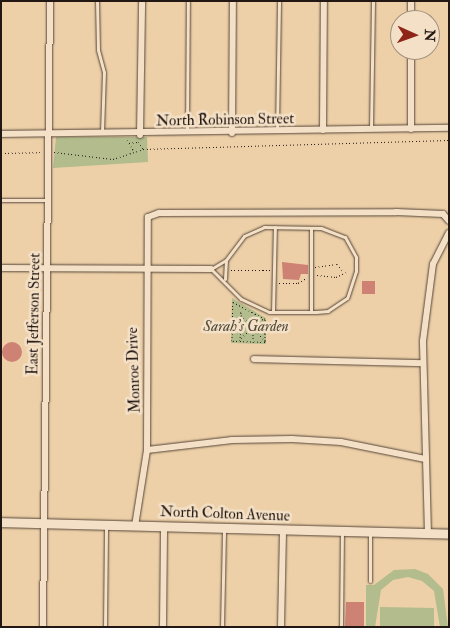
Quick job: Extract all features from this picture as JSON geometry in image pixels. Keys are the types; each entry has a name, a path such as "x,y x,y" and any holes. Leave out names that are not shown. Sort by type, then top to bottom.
{"street":[{"name":"East Jefferson Street","path":"44,627 50,1"},
{"path":"140,135 142,1"},
{"path":"232,133 233,1"},
{"path":"323,130 324,1"},
{"path":"411,60 411,129"},
{"name":"North Robinson Street","path":"1,134 140,135 449,128"},
{"name":"Monroe Drive","path":"135,526 147,450 147,222 151,215 396,212 442,214 449,221"},
{"path":"428,534 422,363 433,264 449,233"},
{"path":"1,268 211,269"},
{"path":"254,359 422,363"},
{"path":"147,450 232,440 292,439 341,442 425,459"},
{"name":"North Colton Avenue","path":"1,522 449,534"},
{"path":"163,627 164,526"},
{"path":"281,627 282,530"}],"lane":[{"path":"97,1 98,50 104,72 102,134"},
{"path":"186,134 188,1"},
{"path":"278,131 279,1"},
{"path":"371,129 373,1"},
{"path":"1,200 48,200"},
{"path":"273,312 274,227"},
{"path":"274,227 311,228 334,230 345,237 356,257 356,271 340,305 311,312 273,312 241,299 225,279 211,269 226,260 244,236 274,227"},
{"path":"311,228 311,312"},
{"path":"225,279 226,260"},
{"path":"105,627 106,525"},
{"path":"222,627 224,528"},
{"path":"341,627 342,531"},
{"path":"370,532 370,581"}],"path":[{"path":"126,134 129,143 134,148"},
{"path":"1,153 48,152 113,159 134,152 449,140"},
{"path":"129,143 138,143 134,148 134,152"},
{"path":"311,267 337,264 342,271"},
{"path":"226,270 274,270"},
{"path":"263,319 241,309 233,302 232,342 240,340 265,341"},
{"path":"240,340 241,309"},
{"path":"241,315 265,341"},
{"path":"253,315 253,342"},
{"path":"240,340 263,319"},
{"path":"263,319 265,341"}],"green space":[{"path":"56,137 147,137 148,162 53,168"},
{"name":"Sarah's Garden","path":"232,298 266,318 266,344 231,343"},
{"path":"415,569 428,574 443,589 448,627 440,627 434,591 422,581 408,577 393,580 381,590 375,627 366,627 366,585 374,585 394,570"},
{"path":"380,607 434,608 434,627 380,627"}],"building":[{"path":"282,262 308,265 308,274 301,274 299,280 283,279"},
{"path":"362,281 375,281 375,294 362,294"},
{"path":"12,342 19,345 22,352 19,359 12,362 5,359 2,352 5,345"},
{"path":"346,602 364,602 364,627 345,627"}]}
